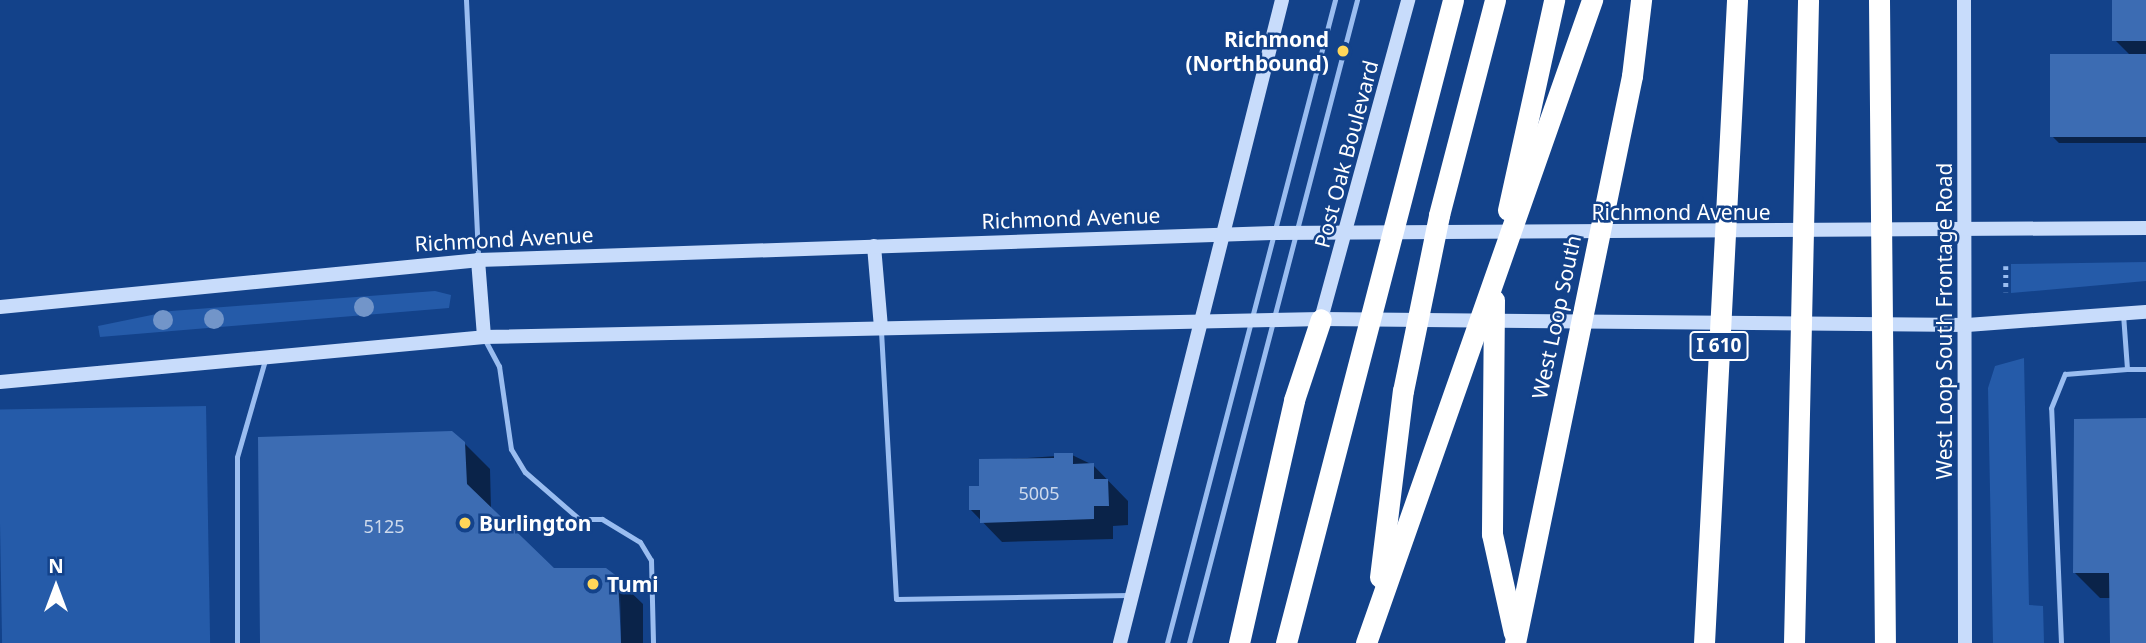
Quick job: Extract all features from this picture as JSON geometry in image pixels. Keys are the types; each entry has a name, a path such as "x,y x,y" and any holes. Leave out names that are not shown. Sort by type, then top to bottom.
{"highway":[{"path":"1286,643 1452,0"},
{"path":"1374,643 1403,391 1439,215 1495,0"},
{"path":"1516,643 1492,534 1495,273 1554,0"},
{"path":"1366,643 1592,0"},
{"name":"West Loop South","path":"1516,643 1632,76 1641,0"},
{"name":"I 610","path":"1704,643 1737,0"},
{"path":"1794,643 1797,407 1808,0"},
{"path":"1879,0 1875,60 1885,643"},
{"path":"1240,643 1294,400 1321,319"},
{"path":"1795,603 1808,643"}],"main road":[{"path":"1120,643 1282,0"},
{"name":"Post Oak Boulevard","path":"1321,319 1347,232 1408,0"},
{"name":"West Loop South Frontage Road","path":"1964,0 1967,325 1965,643"},
{"name":"Richmond Avenue","path":"0,307 478,260 1274,233 1966,233 2146,228"},
{"path":"874,246 881,328"},
{"path":"478,260 484,337"},
{"path":"0,382 267,355 484,337 1321,319 1967,325 2146,312"}],"lane":[{"path":"467,0 478,260"},
{"path":"1167,643 1335,0"},
{"path":"1189,643 1357,0"},
{"path":"2123,314 2127,369"},
{"path":"881,328 897,599 1134,595"},
{"path":"484,337 499,366 511,449 525,472 579,519 602,519 640,542 651,560 653,643"},
{"path":"237,643 236,457 267,355"},
{"path":"2061,643 2051,408 2066,374 2146,369"}],"path":[{"path":"2006,266 2006,292"}],"shaded area":[{"path":"2146,262 2146,281 2011,293 2011,264"},
{"path":"435,291 451,295 449,308 100,337 98,326 171,311"},
{"path":"2024,358 2029,605 2043,606 2044,643 1993,643 1988,388 1995,366"},
{"path":"206,406 210,643 2,643 0,410"}],"building":[{"path":"2112,0 2146,0 2146,41 2112,41"},
{"path":"2050,54 2146,54 2146,137 2050,137"},
{"path":"2146,418 2146,643 2110,643 2109,573 2073,573 2074,419"},
{"path":"452,431 465,442 467,484 554,568 606,568 618,577 621,643 260,643 258,437"},
{"path":"1054,453 1073,453 1073,464 1094,463 1094,479 1108,479 1109,506 1094,506 1094,519 980,523 980,510 969,510 969,486 979,486 979,459 1054,458"}],"place":[{"name":"Richmond (Northbound)","path":"1343,51"},
{"name":"Burlington","path":"465,523"},
{"name":"Tumi","path":"593,584"}]}
